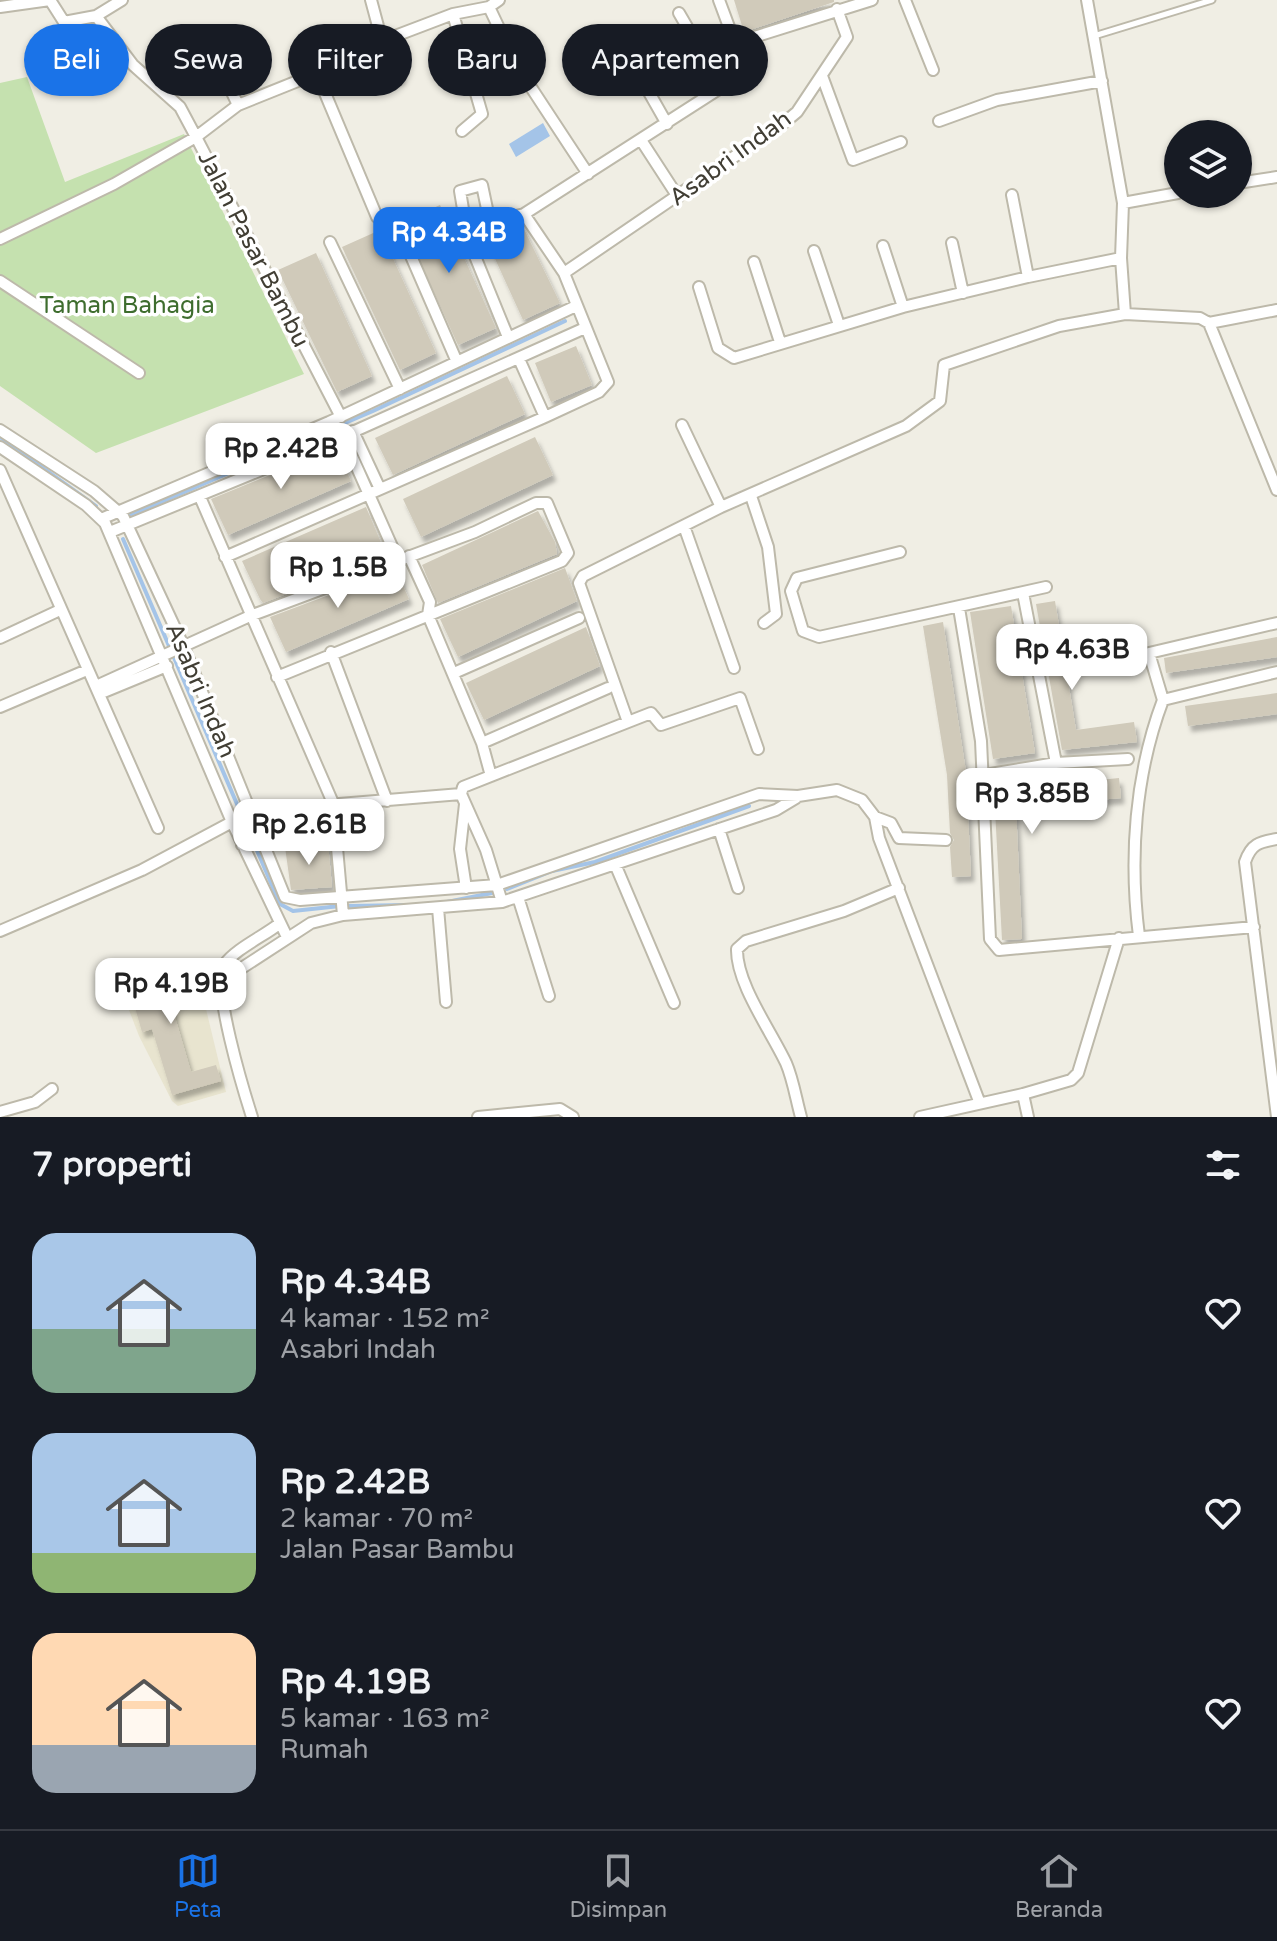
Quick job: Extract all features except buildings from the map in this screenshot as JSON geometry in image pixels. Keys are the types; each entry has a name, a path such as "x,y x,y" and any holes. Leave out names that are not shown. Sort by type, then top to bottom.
{"street":[{"path":"0,7 50,0 64,22 96,16 122,0"},
{"path":"371,0 377,24"},
{"path":"499,0 489,7 517,66 588,174"},
{"path":"719,0 728,24"},
{"path":"768,32 872,0"},
{"path":"905,0 933,70"},
{"path":"1087,0 1123,203 1121,258 1125,314"},
{"name":"Jalan Pasar Bambu","path":"412,30 453,14 489,7"},
{"name":"Asabri Indah","path":"564,273 785,122 822,76 847,37 837,9"},
{"path":"679,13 685,24"},
{"path":"453,14 482,114 462,131"},
{"path":"0,239 114,184 196,137 180,107 133,65 96,16"},
{"path":"822,76 853,160 901,142"},
{"path":"939,121 997,100 1102,81"},
{"name":"Jalan Pasar Bambu","path":"288,85 238,105 196,137 341,417"},
{"path":"234,96 238,105"},
{"path":"326,96 377,217"},
{"path":"651,96 667,124"},
{"path":"468,239 490,223 524,214 709,96"},
{"path":"641,140 678,197"},
{"path":"1252,181 1277,177"},
{"path":"490,223 482,185 460,191 468,239 508,337"},
{"path":"1012,195 1028,277"},
{"path":"1123,203 1164,196"},
{"path":"225,557 545,417 599,392 608,382 564,273 524,214"},
{"path":"401,233 457,362"},
{"path":"330,242 400,389"},
{"path":"952,243 963,293"},
{"path":"883,246 903,307"},
{"path":"814,251 839,325"},
{"path":"699,287 718,348 727,357 734,358 903,307 1121,258"},
{"path":"754,262 780,342"},
{"path":"0,281 139,373"},
{"path":"491,776 482,743 428,615 430,602 368,495 338,432 341,417 576,306"},
{"path":"1209,323 1277,310"},
{"path":"628,722 579,583 583,576 721,507 916,419 940,401 944,365 1059,326 1125,314 1200,318 1209,323 1277,490"},
{"path":"110,532 124,518 519,359 585,328"},
{"path":"519,359 545,417"},
{"path":"682,425 721,507"},
{"path":"0,430 124,518"},
{"path":"338,432 380,489"},
{"path":"101,519 124,518 200,497 338,432"},
{"path":"0,447 86,505 110,532 232,822 251,839 279,924 287,937"},
{"path":"0,470 158,828"},
{"path":"751,496 768,547 776,614 764,623"},
{"path":"200,497 333,803 343,915"},
{"path":"98,690 250,616 541,502 547,503 568,553 562,561 331,652 277,677"},
{"name":"Asabri Indah","path":"124,518 181,647 251,839 285,897 300,900 343,897"},
{"path":"684,526 734,668"},
{"path":"900,552 797,578 791,591 803,631 819,637 1046,587"},
{"path":"1023,593 1056,763"},
{"path":"959,608 984,775 990,939 993,946 999,950 1254,927"},
{"path":"0,638 60,610"},
{"path":"454,673 579,618"},
{"path":"1139,936 1133,842 1153,726 1167,698 1149,653 1277,623"},
{"path":"331,652 387,801"},
{"path":"0,707 87,670"},
{"path":"1167,698 1277,672"},
{"path":"482,743 608,688"},
{"path":"466,888 460,849 466,784 651,713 661,725 740,698 758,749"},
{"path":"984,775 1056,763 1128,759"},
{"path":"343,897 497,885 759,794 798,796 837,790 862,800 875,817 879,838 979,1101"},
{"path":"219,977 231,975 311,923 343,915 502,902 776,810 798,796"},
{"path":"251,839 333,803 463,799"},
{"path":"463,799 486,850 502,902"},
{"path":"875,817 891,823 899,838 946,840"},
{"path":"0,931 142,870 232,822"},
{"path":"719,829 738,888"},
{"path":"1277,839 1258,842 1249,850 1245,862 1277,1117"},
{"path":"615,864 674,1003"},
{"path":"801,1117 787,1066 754,1000 737,960 737,949 746,941 844,911 899,888"},
{"path":"518,897 549,996"},
{"path":"438,908 446,1002"},
{"path":"252,1117 227,1027 219,977 224,964 279,924"},
{"path":"920,1117 1071,1080 1078,1073 1119,938"},
{"path":"0,1112 26,1106 52,1089"},
{"path":"1023,1094 1028,1117"},
{"path":"478,1117 560,1109 573,1117"}],"lane":[{"path":"1093,36 1212,0"}],"shaded area":[{"path":"205,960 212,992 206,1009 226,1092 178,1106 172,1101 139,1036 119,984"}],"green space":[{"name":"Taman Bahagia","path":"24,78 24,96 34,96 65,182 184,134 304,374 96,453 0,386 0,83"}],"water":[{"path":"543,123 550,136 516,157 509,144"}],"waterway":[{"path":"126,517 373,411 565,321"},
{"path":"0,437 96,506"},
{"path":"123,539 280,904 293,911 340,906"},
{"path":"507,889 552,871 595,862 749,806"},
{"path":"447,902 492,893"},
{"path":"347,906 410,905"}]}
